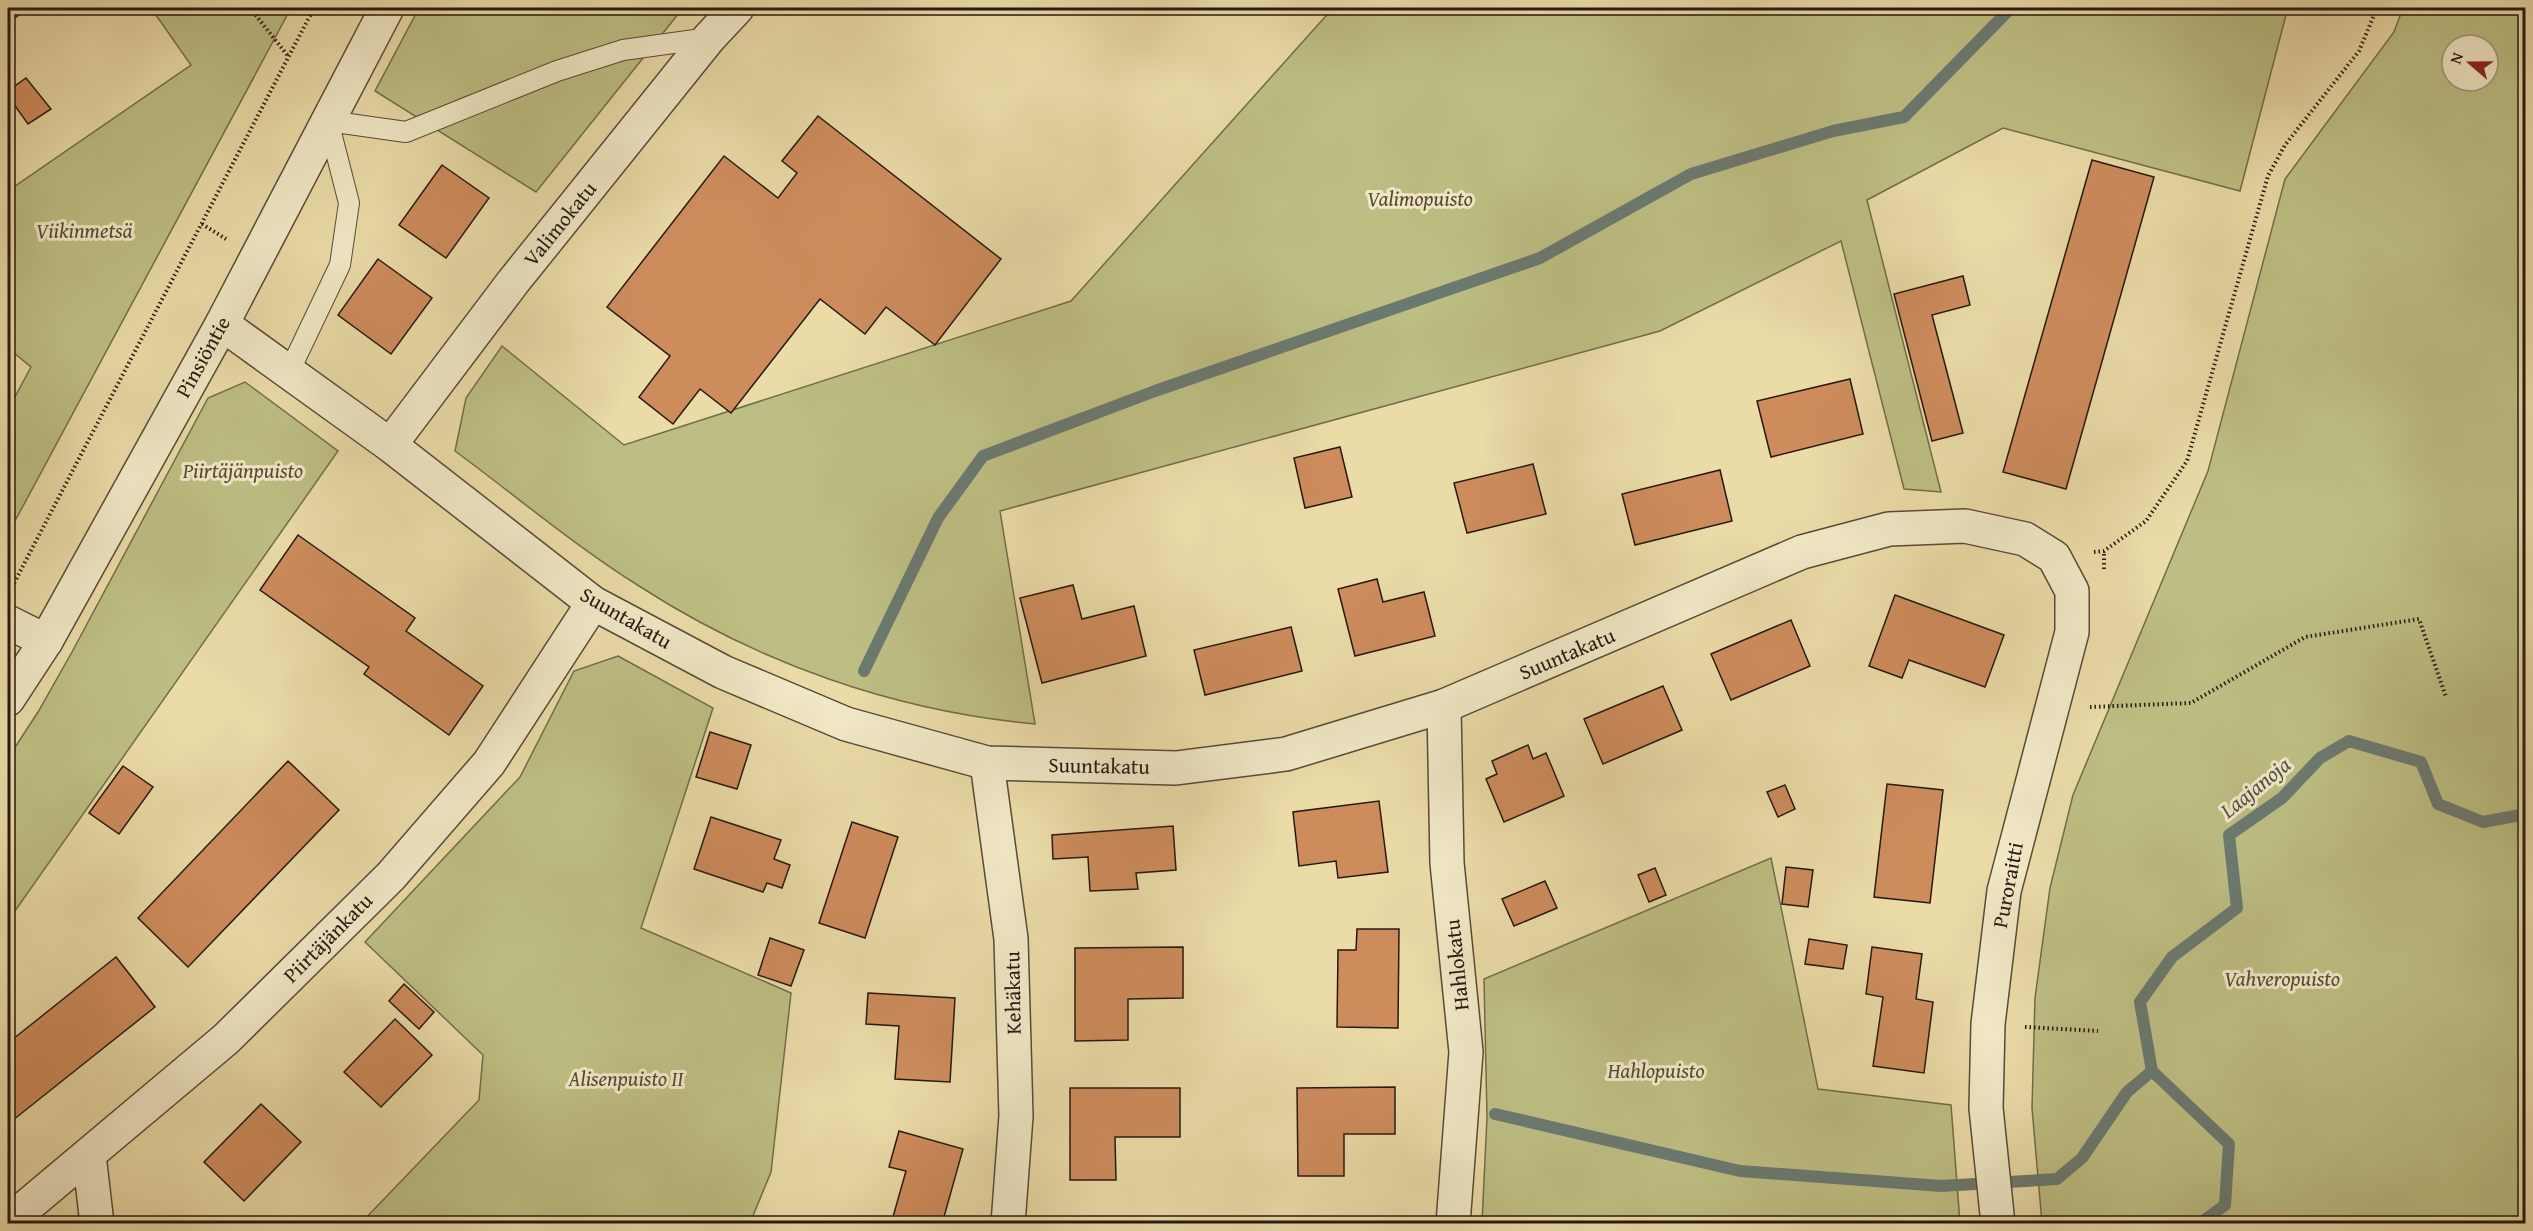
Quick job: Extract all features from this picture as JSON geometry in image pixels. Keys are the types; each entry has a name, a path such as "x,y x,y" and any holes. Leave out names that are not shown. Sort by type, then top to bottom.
{"street":[{"name":"Pinsiöntie","path":"8,699 46,641 222,324 387,8"},
{"name":"Valimokatu","path":"390,445 513,282 709,38 737,8"},
{"name":"Suuntakatu","path":"222,324 390,445 593,603 723,672 846,724 987,763 1187,766 1286,754 1444,706 1802,552 1889,529 1965,526 2025,539 2054,557"},
{"name":"Puroraitti","path":"1998,1224 1986,1108 1988,1024 2004,891 2031,781 2053,708 2072,632 2072,591 2054,557"},
{"name":"Piirtäjänkatu","path":"8,1222 226,1039 391,876 489,763 593,603"},
{"path":"8,622 46,641"},
{"name":"Hahlokatu","path":"1444,706 1447,863 1466,1052 1453,1224"},
{"name":"Kehäkatu","path":"987,763 1011,939 1016,1116 1008,1224"},
{"path":"89,1155 97,1224"}],"lane":[{"path":"289,372 340,266 349,203 328,122 406,132 557,71 623,50 709,38"}],"path":[{"path":"250,8 288,56"},
{"path":"8,595 314,8"},
{"path":"2054,557 2104,551 2146,521 2187,461 2268,176 2285,145 2359,51 2377,8"},
{"path":"2104,551 2104,573"},
{"path":"2053,708 2191,703 2306,637 2418,619 2446,697"},
{"path":"2090,717 2095,696"},
{"path":"1988,1024 2098,1031"},
{"path":"2026,1027 2026,1038"}],"green space":[{"name":"Viikinmetsä","path":"151,8 291,8 8,534 8,410 31,367 8,348 8,191 191,65"},
{"path":"419,8 683,8 536,192 375,91"},
{"name":"Valimopuisto","path":"1333,8 2295,8 2287,11 2240,191 2003,128 1867,200 1941,492 1904,489 1841,241 1660,331 1000,511 1035,724 930,708 879,695 779,660 731,638 684,614 615,571 455,451 466,398 502,346 624,445 1071,301"},
{"name":"Vahveropuisto","path":"2403,8 2525,8 2525,1223 2042,1223 2032,1108 2035,998 2050,888 2073,795 2208,471 2285,179 2394,32"},
{"name":"Piirtäjänpuisto","path":"245,382 338,451 8,921 8,758 38,712 72,652 208,398"},
{"name":"Alisenpuisto II","path":"618,656 713,708 641,928 791,993 771,1172 750,1223 361,1223 479,1100 483,1055 365,942 520,777 574,671"},
{"name":"Hahlopuisto","path":"1771,858 1818,1089 1951,1105 1960,1223 1482,1223 1487,1117 1484,979"}],"building":[{"path":"10,8 30,8 16,17"},
{"path":"26,78 51,109 28,124 8,96 8,91"},
{"path":"818,116 1001,259 935,345 886,307 865,334 820,299 731,413 700,389 673,424 639,397 670,356 607,307 724,156 778,198 797,173 782,161"},
{"path":"2092,160 2154,177 2066,489 2003,472"},
{"path":"442,165 489,198 446,258 399,225"},
{"path":"378,259 432,298 391,354 338,315"},
{"path":"1963,276 1970,305 1932,315 1963,433 1932,441 1894,294"},
{"path":"1850,379 1863,434 1771,457 1757,401"},
{"path":"1340,447 1352,497 1305,508 1294,458"},
{"path":"1533,464 1546,514 1467,533 1454,483"},
{"path":"1720,470 1732,521 1635,545 1622,494"},
{"path":"298,535 415,618 406,631 483,686 449,735 364,674 369,667 260,590"},
{"path":"1377,579 1383,602 1424,592 1435,636 1355,656 1338,589"},
{"path":"1073,585 1082,619 1134,606 1146,656 1042,683 1020,598"},
{"path":"1895,595 2004,635 1985,687 1909,660 1902,678 1869,666"},
{"path":"1791,620 1810,666 1731,700 1711,654"},
{"path":"1291,627 1302,671 1205,695 1194,650"},
{"path":"1663,686 1682,730 1603,764 1584,719"},
{"path":"710,732 751,745 737,789 696,777"},
{"path":"1528,745 1533,759 1546,753 1564,796 1504,822 1486,779 1497,774 1492,761"},
{"path":"288,761 339,810 188,967 138,918"},
{"path":"123,766 153,787 119,834 89,813"},
{"path":"1887,784 1943,790 1930,903 1874,897"},
{"path":"1785,785 1795,809 1778,817 1767,792"},
{"path":"1379,801 1388,872 1338,878 1336,861 1299,866 1293,812"},
{"path":"711,817 781,840 774,859 790,865 782,888 767,883 763,892 694,869"},
{"path":"852,822 898,837 865,938 819,923"},
{"path":"1173,826 1176,870 1136,873 1138,889 1090,891 1088,857 1053,859 1052,835"},
{"path":"1786,867 1813,870 1808,907 1782,904"},
{"path":"1655,868 1666,895 1649,902 1638,875"},
{"path":"1545,881 1557,908 1514,926 1502,899"},
{"path":"1357,929 1399,929 1398,1028 1337,1027 1338,950 1356,950"},
{"path":"770,938 804,950 791,986 758,975"},
{"path":"1809,939 1847,945 1843,969 1805,964"},
{"path":"1183,947 1183,998 1128,999 1128,1040 1075,1041 1075,948"},
{"path":"1872,947 1922,954 1916,999 1933,1002 1924,1073 1873,1066 1883,997 1866,994"},
{"path":"116,957 155,1007 8,1124 8,1043"},
{"path":"404,984 434,1012 419,1029 389,1001"},
{"path":"868,993 955,998 950,1082 895,1079 899,1026 866,1024"},
{"path":"395,1019 432,1055 381,1107 344,1072"},
{"path":"1395,1087 1395,1134 1344,1134 1344,1176 1298,1176 1297,1088"},
{"path":"1070,1088 1180,1088 1180,1137 1115,1137 1116,1180 1070,1180"},
{"path":"261,1104 301,1142 244,1201 204,1162"},
{"path":"899,1131 963,1149 942,1224 891,1224 906,1171 889,1167"}],"waterway":[{"path":"864,671 938,518 983,456 1155,391 1540,258 1691,174 1833,131 1904,117 2011,8"},
{"name":"Laajanoja","path":"2199,1224 2225,1205 2229,1144 2152,1071 2140,1002 2172,957 2237,908 2229,835 2282,798 2320,758 2349,741 2421,762 2438,804 2483,822 2526,814"},
{"path":"1495,1114 1740,1171 1941,1186 2057,1179 2082,1158 2127,1092 2152,1071"}]}
